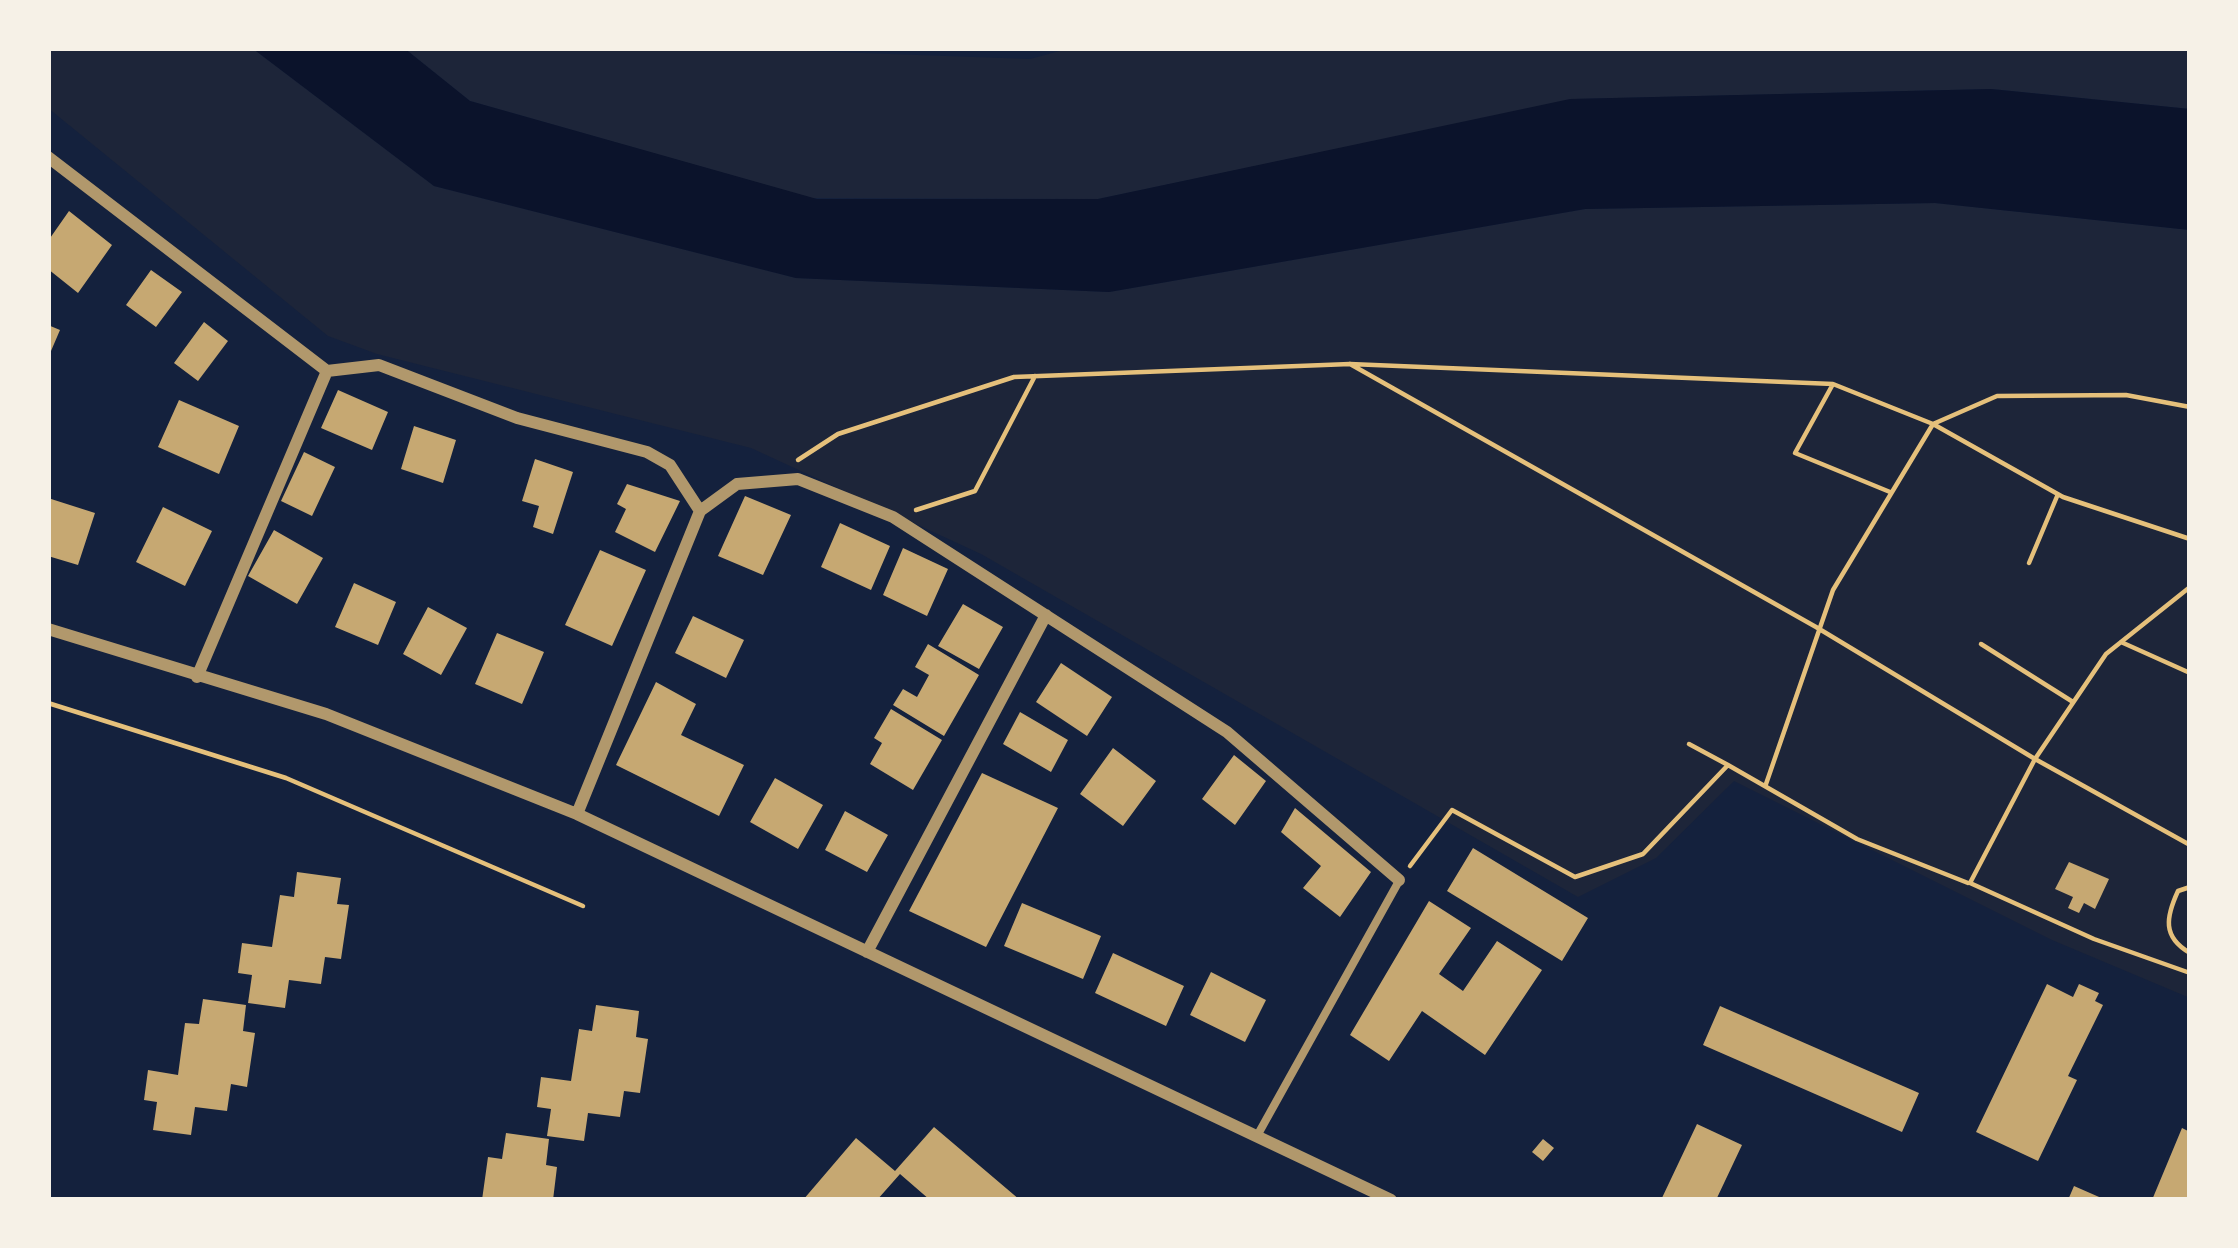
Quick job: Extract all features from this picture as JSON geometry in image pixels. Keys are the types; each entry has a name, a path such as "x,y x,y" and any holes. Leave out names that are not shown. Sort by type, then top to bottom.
{"street":[{"path":"48,157 327,371 379,364 518,418 647,452 670,465 700,511"},
{"path":"197,677 327,371"},
{"path":"577,814 700,511 737,484 798,479 893,518 1227,733 1400,880"},
{"path":"868,952 1046,615"},
{"path":"48,629 326,714 577,814 1391,1200"}],"lane":[{"path":"1257,1136 1400,880"}],"path":[{"path":"1350,364 2190,845"},
{"path":"768,479 838,434 1014,377 1350,364 1833,384 1934,424 2058,494 2190,539"},
{"path":"893,518 975,491 1035,376"},
{"path":"1833,384 1795,453 1890,492"},
{"path":"1766,784 1816,628 1856,544 1934,424 1997,396 2126,395 2190,407"},
{"path":"2029,563 2058,494"},
{"path":"1970,884 2035,759 2106,654 2190,587"},
{"path":"2121,642 2190,673"},
{"path":"1981,644 2073,702"},
{"path":"48,703 286,778 583,906"},
{"path":"1689,744 1857,839 2094,939 2190,973"},
{"path":"1400,880 1452,810 1576,877 1642,854 1728,765"},
{"path":"2179,969 2189,953 2169,933 2167,915 2178,891 2190,887"}],"shaded area":[{"path":"48,48 252,48 434,186 796,278 1109,292 1585,209 1935,203 2190,230 2190,998 2052,940 1734,781 1656,858 1578,897 981,554 751,448 377,354 328,336 48,108"},
{"path":"252,48 404,48 470,101 817,199 1098,199 1570,99 1991,89 2190,109 2190,230 1935,203 1585,209 1109,292 796,278 434,186"},
{"path":"404,48 723,48 1030,59 1071,48 2190,48 2190,109 1991,89 1577,99 1098,199 811,198 470,101"}],"building":[{"path":"69,211 112,245 78,293 48,269 48,241"},
{"path":"151,270 182,292 156,327 126,305"},
{"path":"204,322 228,341 198,381 174,363"},
{"path":"48,325 60,330 48,358"},
{"path":"338,390 388,412 372,450 321,428"},
{"path":"179,400 239,426 219,474 158,447"},
{"path":"414,426 456,440 443,483 401,469"},
{"path":"304,452 335,467 312,516 281,501"},
{"path":"535,459 573,472 553,534 533,527 539,506 522,501"},
{"path":"627,484 680,501 655,552 615,532 626,509 617,504"},
{"path":"745,496 791,515 763,575 718,556"},
{"path":"48,498 95,513 78,565 48,556"},
{"path":"163,507 212,531 185,586 136,562"},
{"path":"840,523 890,546 871,590 821,567"},
{"path":"274,530 323,558 297,604 248,576"},
{"path":"903,548 948,569 927,616 883,595"},
{"path":"600,550 646,570 612,646 565,625"},
{"path":"354,583 396,602 378,645 335,627"},
{"path":"963,604 1003,627 979,669 938,646"},
{"path":"428,607 467,628 441,675 403,654"},
{"path":"693,616 744,640 726,678 675,653"},
{"path":"497,633 544,652 522,704 475,684"},
{"path":"928,644 979,675 944,736 893,705 903,689 917,697 929,675 915,667"},
{"path":"1061,663 1112,697 1087,736 1036,702"},
{"path":"656,682 696,704 681,735 744,765 719,816 616,765"},
{"path":"891,709 942,740 913,790 870,764 882,743 874,738"},
{"path":"1020,712 1068,740 1051,772 1003,744"},
{"path":"1113,748 1156,781 1123,826 1080,794"},
{"path":"1234,755 1266,781 1235,825 1202,799"},
{"path":"982,773 1058,808 986,947 909,911"},
{"path":"775,778 823,805 798,849 750,822"},
{"path":"1295,808 1371,872 1340,917 1303,888 1321,866 1281,832"},
{"path":"845,811 888,835 867,872 825,850"},
{"path":"1473,848 1588,918 1562,961 1447,891"},
{"path":"2069,862 2109,879 2095,909 2084,903 2079,913 2068,908 2073,897 2055,889"},
{"path":"297,872 341,878 337,904 349,905 341,959 325,957 321,984 289,980 285,1008 248,1003 252,975 238,973 242,943 272,947 280,895 294,897"},
{"path":"1429,901 1471,928 1439,974 1463,991 1497,941 1542,970 1485,1055 1422,1011 1389,1061 1350,1035"},
{"path":"1022,903 1101,936 1083,979 1004,946"},
{"path":"1113,953 1184,986 1166,1026 1095,993"},
{"path":"1211,972 1266,1000 1245,1042 1190,1015"},
{"path":"2047,984 2073,997 2079,984 2099,993 2095,1001 2103,1005 2068,1076 2077,1080 2038,1161 1976,1132"},
{"path":"203,999 246,1005 243,1031 255,1033 247,1087 231,1084 227,1111 195,1107 191,1135 153,1130 157,1102 144,1100 148,1070 178,1075 185,1023 199,1024"},
{"path":"596,1005 639,1011 636,1037 648,1039 640,1093 624,1091 620,1117 588,1113 584,1141 547,1136 551,1109 537,1107 541,1077 571,1081 579,1029 592,1031"},
{"path":"1720,1006 1919,1093 1902,1132 1703,1045"},
{"path":"1697,1124 1742,1145 1716,1200 1661,1200"},
{"path":"934,1127 1020,1200 930,1200 900,1174 877,1200 803,1200 856,1138 895,1171"},
{"path":"2182,1128 2190,1132 2190,1200 2152,1200"},
{"path":"506,1133 549,1139 546,1165 557,1167 553,1200 482,1200 488,1157 502,1159"},
{"path":"1543,1139 1554,1148 1543,1161 1532,1152"},
{"path":"2074,1186 2106,1200 2068,1200"}]}
